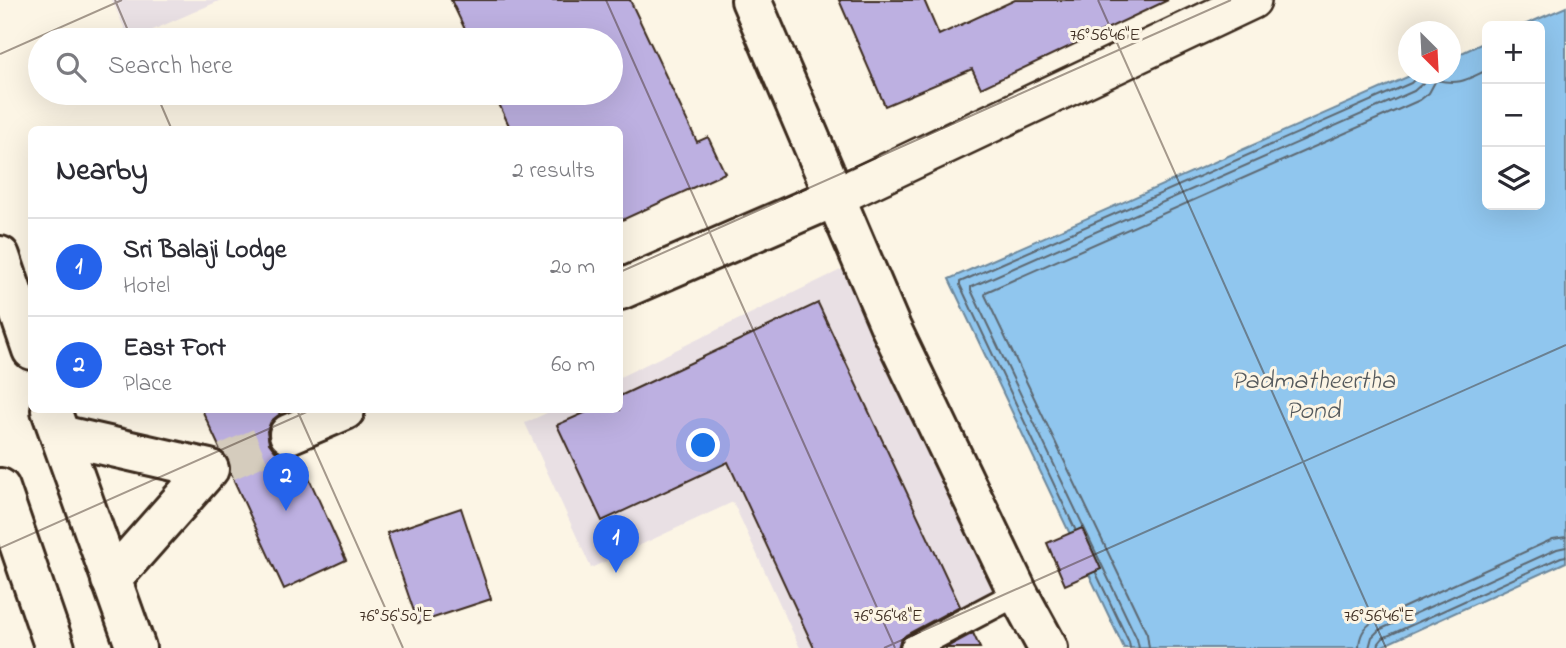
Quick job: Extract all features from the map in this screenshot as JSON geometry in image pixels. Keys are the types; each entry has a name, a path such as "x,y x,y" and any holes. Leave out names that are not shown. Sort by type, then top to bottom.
{"street":[{"path":"751,0 891,328 1018,593 1048,648"},
{"path":"623,289 835,197 1252,0"},
{"path":"0,256 28,338"},
{"path":"289,434 338,413"},
{"path":"56,422 136,648"},
{"path":"56,422 209,470 111,580"},
{"path":"0,488 55,648"}],"lane":[{"path":"913,648 1018,593"}],"shaded area":[{"path":"112,0 221,0 157,28 125,28"},
{"path":"855,263 1003,595 887,648 800,648 733,502 591,568 525,423 547,413 623,413 623,376"}],"water":[{"name":"Padmatheertha Pond","path":"1566,7 1566,562 1378,648 1124,648 949,279 1398,81 1398,84 1461,84 1461,53 1482,43 1482,210 1545,210 1545,21 1534,21"}],"building":[{"path":"451,0 630,0 697,142 708,137 725,173 623,220 623,126 509,126 500,105 623,105 623,28 464,28"},
{"path":"839,0 924,0 939,35 1015,0 1168,0 981,88 972,69 885,106"},
{"path":"818,303 960,606 906,635 898,648 814,648 728,462 602,521 557,425 584,413 623,413 623,395"},
{"path":"203,413 279,413 271,421 267,431 269,443 275,451 286,456 298,454 346,560 284,589 230,472 230,462 221,451"},
{"path":"461,508 491,599 418,623 387,533"},
{"path":"1082,528 1101,569 1065,585 1047,543"},
{"path":"973,633 980,648 945,648"}],"tunnel":[{"path":"226,462 289,434"}],"place":[{"name":"East Fort","path":"286,511"},
{"name":"Sri Balaji Lodge","path":"616,573"}]}
